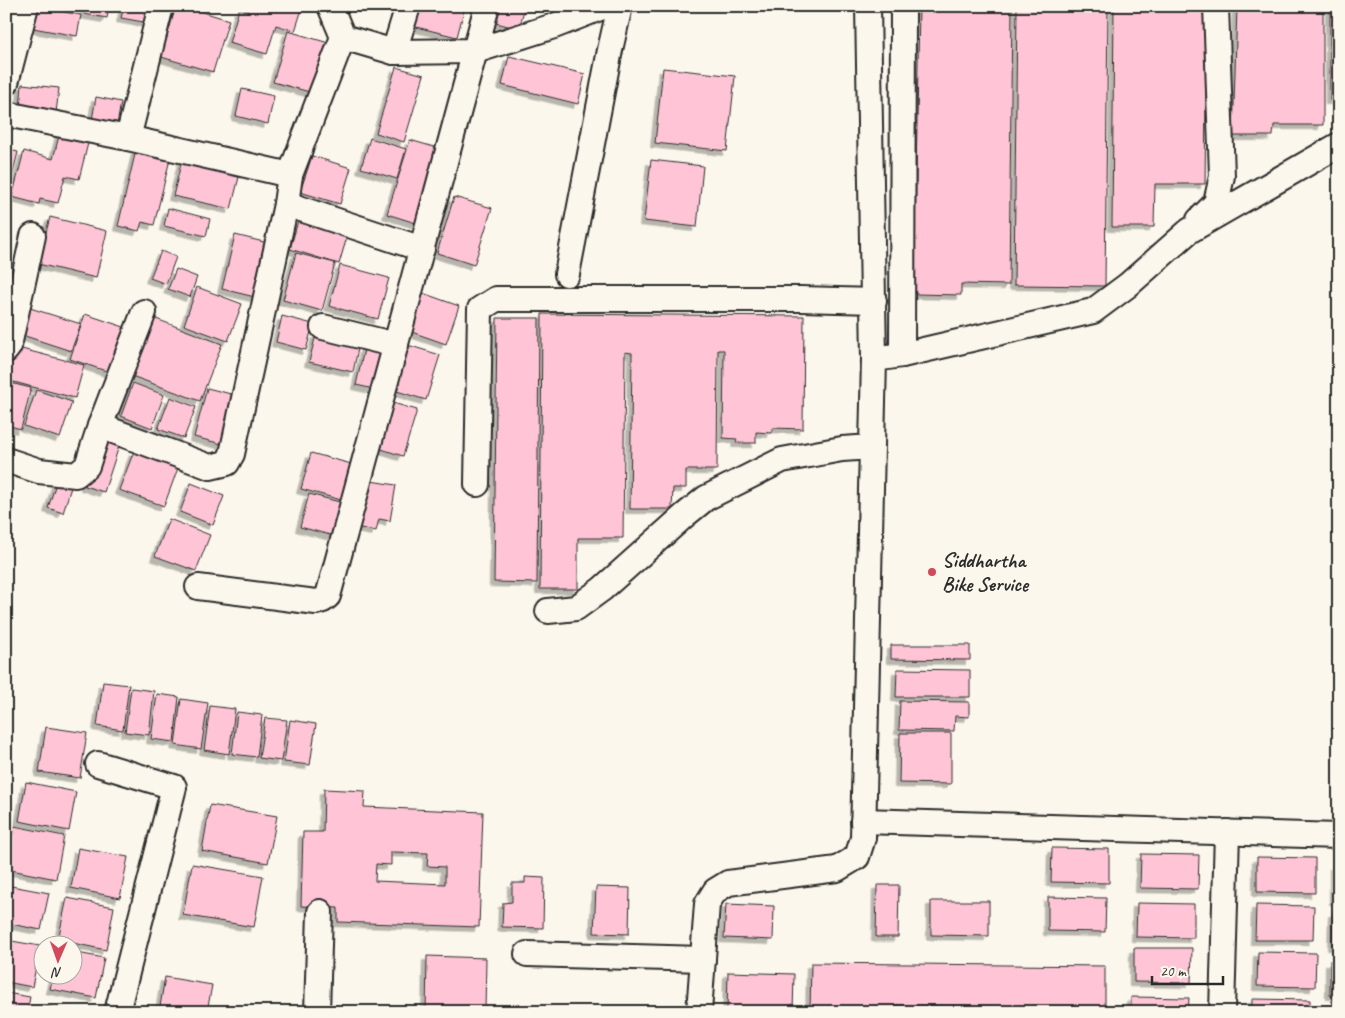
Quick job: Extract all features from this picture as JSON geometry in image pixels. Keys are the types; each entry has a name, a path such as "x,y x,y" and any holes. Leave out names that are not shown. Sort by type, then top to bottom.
{"street":[{"path":"6,83 26,6"},
{"path":"128,138 161,6"},
{"path":"100,426 210,467 226,463 232,454 286,204 290,175 344,37 330,6"},
{"path":"394,52 408,6"},
{"path":"198,587 316,602 328,596 487,6"},
{"path":"344,37 394,52 475,51 554,26 605,6"},
{"path":"567,274 620,6"},
{"path":"699,1012 708,904 715,891 728,883 837,869 857,857 863,838 874,359 868,6"},
{"path":"902,355 903,6"},
{"path":"874,359 902,355 1093,312 1128,285 1189,231 1216,203 1222,176 1216,6"},
{"path":"6,114 128,138 290,175"},
{"path":"1189,231 1339,145"},
{"path":"286,204 422,248"},
{"path":"6,350 9,346 33,236"},
{"path":"477,484 480,309 496,299 802,298 874,302"},
{"path":"6,460 39,472 76,475 87,466 100,426 144,312"},
{"path":"324,327 396,345"},
{"path":"548,611 576,608 602,590 706,498 773,464 806,454 872,447"},
{"path":"98,764 174,787 117,1012"},
{"path":"863,821 1339,836"},
{"path":"1222,1012 1227,832"},
{"path":"317,1012 320,912"},
{"path":"527,954 703,958"}],"building":[{"path":"6,6 24,6 13,35 6,33"},
{"path":"85,6 109,6 107,18 84,14"},
{"path":"124,6 152,6 149,23 121,18"},
{"path":"176,6 183,6 229,20 213,72 161,57"},
{"path":"248,6 303,6 295,31 276,25 267,54 229,43 239,9 247,11"},
{"path":"417,6 465,6 457,37 412,26"},
{"path":"489,6 525,6 519,29 485,20"},
{"path":"919,6 1012,6 1009,285 961,284 961,295 914,294"},
{"path":"1017,6 1108,6 1105,286 1014,285"},
{"path":"1114,6 1207,6 1205,184 1155,184 1154,227 1112,227"},
{"path":"1237,6 1323,6 1323,125 1274,125 1273,136 1233,136"},
{"path":"1330,6 1339,6 1339,100 1330,100"},
{"path":"37,7 81,15 77,36 33,28"},
{"path":"288,31 332,44 317,94 273,82"},
{"path":"509,56 585,74 578,104 502,85"},
{"path":"396,67 424,75 404,142 376,133"},
{"path":"663,68 735,76 727,151 655,143"},
{"path":"22,84 59,88 56,113 20,109"},
{"path":"242,89 274,96 268,124 236,116"},
{"path":"96,97 121,102 116,131 91,126"},
{"path":"60,132 89,139 79,179 65,176 58,203 40,199 39,204 12,197 24,151 53,159"},
{"path":"370,138 406,149 397,179 361,168"},
{"path":"410,140 444,150 422,225 387,214"},
{"path":"6,149 18,152 6,202"},
{"path":"136,150 170,159 154,225 142,222 139,231 118,226"},
{"path":"183,156 241,169 231,209 173,196"},
{"path":"312,156 351,168 340,204 300,192"},
{"path":"651,160 703,166 697,227 644,221"},
{"path":"454,197 492,208 474,265 437,253"},
{"path":"168,208 210,219 206,236 164,226"},
{"path":"50,217 107,231 96,278 38,264"},
{"path":"298,221 322,228 349,230 339,264 290,249"},
{"path":"235,235 276,245 263,299 222,289"},
{"path":"161,251 176,257 166,284 150,278"},
{"path":"296,253 335,263 322,311 283,300"},
{"path":"340,265 389,278 378,319 329,306"},
{"path":"176,269 197,277 190,297 168,289"},
{"path":"6,280 17,283 6,328"},
{"path":"197,287 242,304 228,341 184,325"},
{"path":"417,291 459,306 446,344 403,329"},
{"path":"30,308 81,324 71,351 22,335"},
{"path":"85,314 130,329 115,374 70,359"},
{"path":"542,314 804,316 803,429 772,428 772,433 756,432 756,443 736,443 737,439 723,438 724,350 718,350 717,470 686,470 686,488 673,488 672,509 630,509 632,353 625,352 623,538 578,538 578,589 540,589"},
{"path":"282,316 313,324 306,350 276,342"},
{"path":"151,317 222,344 200,401 129,375"},
{"path":"497,318 539,318 537,583 494,582"},
{"path":"316,334 359,344 353,372 309,362"},
{"path":"401,343 440,355 426,400 387,388"},
{"path":"365,345 383,349 374,389 356,385"},
{"path":"10,346 84,365 75,398 6,380 6,363"},
{"path":"6,382 31,388 21,429 6,425"},
{"path":"133,383 164,395 152,428 121,416"},
{"path":"207,388 239,396 226,445 194,437"},
{"path":"36,390 72,402 60,438 24,426"},
{"path":"170,397 196,407 184,438 158,429"},
{"path":"386,401 417,410 403,456 372,446"},
{"path":"101,437 120,443 104,492 85,486"},
{"path":"134,451 178,468 164,506 119,490"},
{"path":"311,453 355,465 345,501 301,489"},
{"path":"57,480 72,484 63,513 48,508"},
{"path":"364,480 396,485 390,521 379,519 376,531 355,527"},
{"path":"191,483 224,496 213,525 180,512"},
{"path":"309,494 347,504 338,537 300,527"},
{"path":"169,519 210,535 196,571 155,556"},
{"path":"891,645 970,645 970,660 891,659"},
{"path":"897,669 970,670 970,697 896,697"},
{"path":"103,682 129,685 123,730 97,726"},
{"path":"131,688 154,691 149,735 125,732"},
{"path":"157,694 179,697 174,742 151,739"},
{"path":"181,699 208,703 201,749 175,745"},
{"path":"900,701 969,702 969,717 955,716 954,731 899,730"},
{"path":"210,706 235,709 229,754 204,750"},
{"path":"237,712 262,715 257,757 232,754"},
{"path":"265,718 287,720 281,761 259,758"},
{"path":"290,720 316,724 310,765 284,762"},
{"path":"46,727 87,733 80,778 39,772"},
{"path":"900,733 951,733 951,784 899,783"},
{"path":"26,782 76,792 69,831 19,821"},
{"path":"324,789 365,791 364,807 483,812 479,927 338,922 338,908 301,906 303,832 323,832","holes":["391,852 428,853 427,866 445,867 445,884 375,881 376,864 391,865"]},
{"path":"210,805 277,816 268,863 202,851"},
{"path":"14,826 64,836 56,879 6,869"},
{"path":"78,848 128,857 120,898 71,888"},
{"path":"1052,848 1109,849 1109,883 1051,882"},
{"path":"1141,854 1199,855 1198,889 1140,888"},
{"path":"1257,857 1315,858 1315,893 1257,892"},
{"path":"192,864 263,876 254,927 183,915"},
{"path":"1334,865 1339,865 1339,900 1334,900"},
{"path":"525,877 544,878 543,928 502,927 503,903 512,902 512,883 525,883"},
{"path":"6,885 49,893 41,930 6,923"},
{"path":"877,885 899,885 898,937 876,937"},
{"path":"596,887 630,888 629,934 594,933"},
{"path":"1048,897 1106,898 1105,932 1048,931"},
{"path":"67,898 114,907 106,950 82,945 82,936 59,936"},
{"path":"931,901 989,901 989,936 931,935"},
{"path":"1137,903 1194,904 1194,938 1136,937"},
{"path":"726,904 774,906 773,940 724,938"},
{"path":"1256,905 1314,906 1313,940 1255,940"},
{"path":"1333,912 1339,912 1339,946 1332,946"},
{"path":"6,940 32,945 32,987 6,982"},
{"path":"1134,948 1192,948 1191,983 1134,982"},
{"path":"1258,952 1316,953 1315,987 1257,986"},
{"path":"82,954 104,958 96,998 50,989 51,986 82,986"},
{"path":"427,956 486,958 485,1012 426,1012"},
{"path":"1330,961 1339,961 1339,995 1330,995"},
{"path":"811,963 1105,966 1105,1012 1024,1012 1024,1007 896,1005 895,1012 810,1012"},
{"path":"728,972 794,974 793,1012 727,1012"},
{"path":"165,977 212,985 207,1012 159,1012"},
{"path":"6,993 30,997 27,1012 6,1012"},
{"path":"1131,997 1189,998 1188,1012 1131,1012"},
{"path":"1252,999 1310,1000 1310,1012 1252,1012"},
{"path":"45,1006 74,1012 44,1012"}],"place":[{"name":"Siddhartha Bike Service","path":"932,572"}]}
